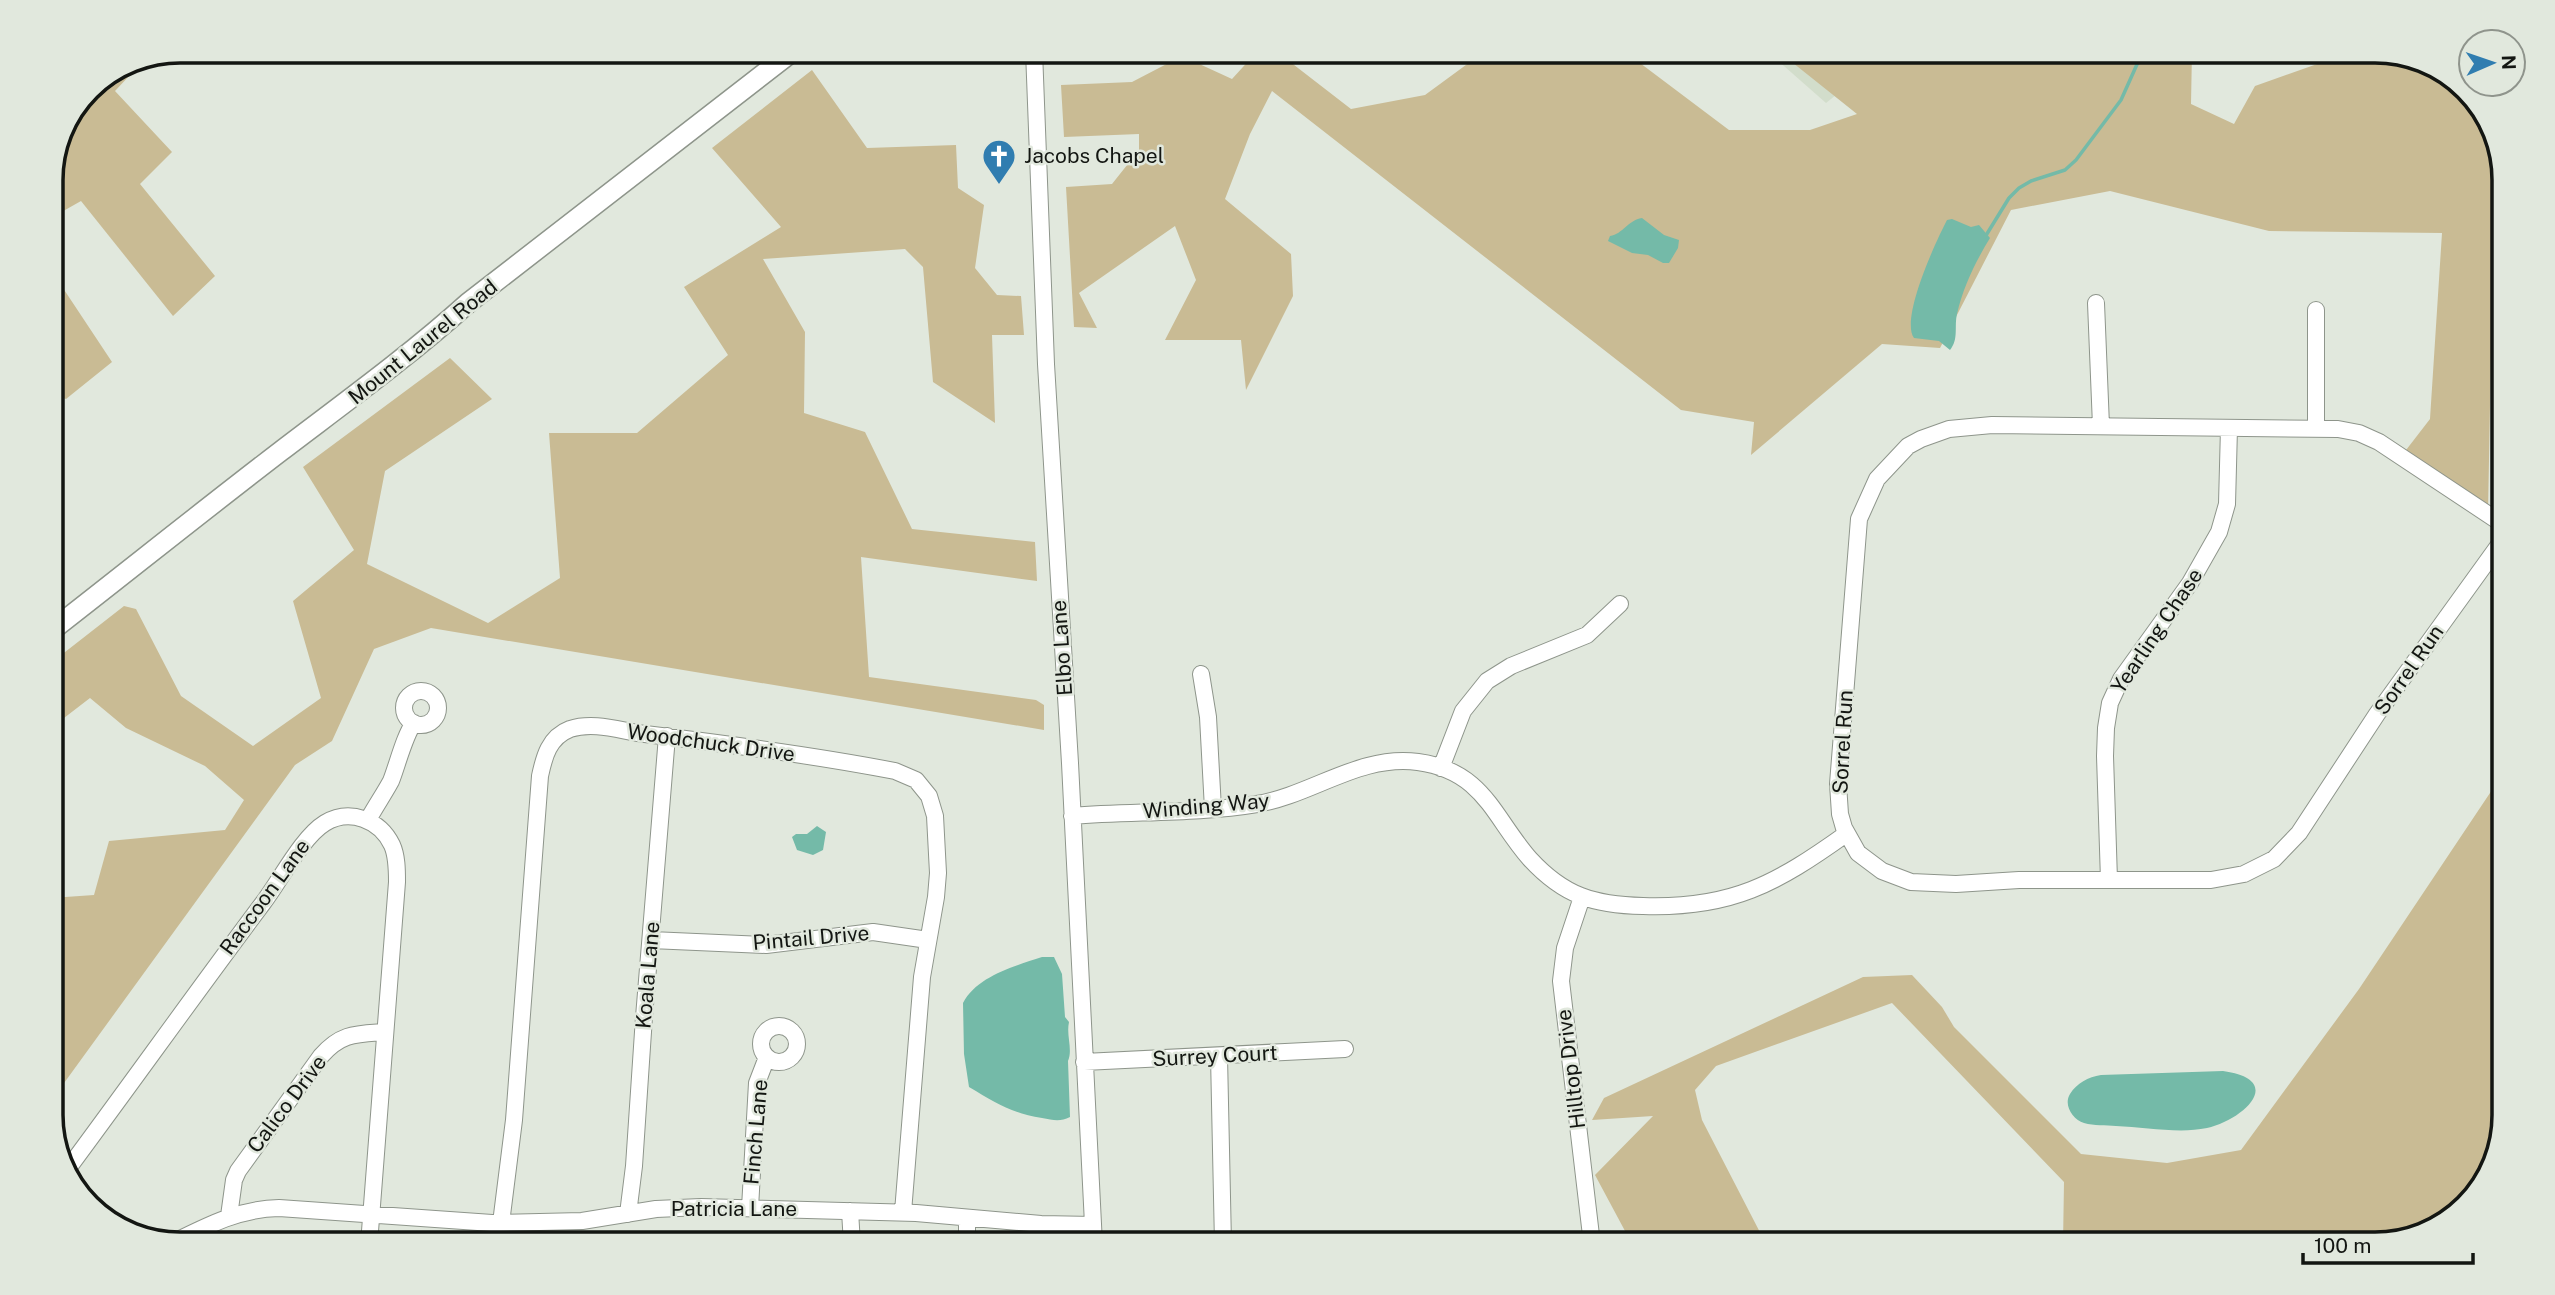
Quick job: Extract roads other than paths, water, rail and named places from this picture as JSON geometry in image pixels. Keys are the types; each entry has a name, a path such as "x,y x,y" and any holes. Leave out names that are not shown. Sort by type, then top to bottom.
{"main road":[{"name":"Mount Laurel Road","path":"63,622 264,464 350,401 468,303 778,63"}],"street":[{"name":"Elbo Lane","path":"1034,63 1046,365 1093,1232"},
{"path":"2096,303 2101,426"},
{"path":"2316,310 2316,428"},
{"name":"Sorrel Run","path":"2492,517 2370,437 2338,429 2006,425 1949,429 1921,439 1908,446 1877,479 1864,505 1857,533 1855,591 1838,784 1840,814 1846,834 1858,853 1882,872 1911,882 1956,884 2019,880 2228,878 2260,868 2274,859 2299,833 2377,714 2492,555"},
{"name":"Yearling Chase","path":"2109,880 2105,756 2110,703 2121,678 2190,583 2219,532 2227,504 2229,428"},
{"path":"1441,768 1463,711 1487,681 1511,666 1587,635 1620,604"},
{"path":"1201,674 1208,716 1213,809"},
{"path":"370,1232 397,869 393,847 379,828 368,820 390,781 407,741 408,730 414,723"},
{"name":"Woodchuck Drive","path":"501,1232 514,1121 539,789 545,753 559,735 581,727 606,727 883,768 916,780 929,796 936,828 937,884 917,1021 902,1212"},
{"name":"Koala Lane","path":"628,1214 667,736"},
{"name":"Winding Way","path":"1072,817 1213,809 1275,800 1374,764 1406,761 1441,768 1476,788 1496,809 1537,866 1582,897 1597,902 1640,906 1693,906 1717,902 1753,890 1818,854 1846,834"},
{"name":"Raccoon Lane","path":"73,1162 308,838 325,822 336,818 347,816 368,820"},
{"name":"Hilltop Drive","path":"1582,897 1565,948 1561,981 1590,1232"},
{"name":"Pintail Drive","path":"651,940 766,945 873,932 928,940"},
{"name":"Calico Drive","path":"229,1216 234,1180 238,1171 321,1056 345,1036 384,1032"},
{"name":"Surrey Court","path":"1084,1062 1345,1049"},
{"path":"1219,1056 1223,1232"},
{"name":"Finch Lane","path":"750,1208 757,1083 767,1057"},
{"name":"Patricia Lane","path":"194,1232 246,1211 279,1208 501,1223 566,1222 686,1207 902,1212 967,1219 1093,1225"},
{"path":"850,1211 851,1232"},
{"path":"967,1219 967,1232"}],"water":[{"path":"1642,218 1664,235 1679,240 1678,248 1669,263 1663,263 1648,255 1632,253 1608,241 1610,236"},
{"path":"1952,219 1971,227 1979,225 1990,238 1963,294 1950,350 1939,341 1914,338 1911,328 1915,298 1921,280 1947,220"},
{"path":"817,826 826,832 823,850 813,855 797,850 792,837 796,834 807,834"},
{"path":"1042,957 1054,957 1062,974 1065,1017 1069,1022 1070,1117 1060,1120 1012,1110 969,1087 964,1054 963,1003 969,994 998,973"},
{"path":"2223,1071 2242,1076 2253,1083 2256,1091 2245,1109 2221,1124 2207,1128 2174,1130 2092,1125 2076,1119 2068,1107 2068,1098 2073,1090 2083,1081 2096,1076"}],"waterway":[{"path":"1985,237 2009,198 2019,188 2031,181 2065,170 2076,160 2121,100 2138,63"}],"place":[{"name":"Jacobs Chapel","path":"999,186"}]}
